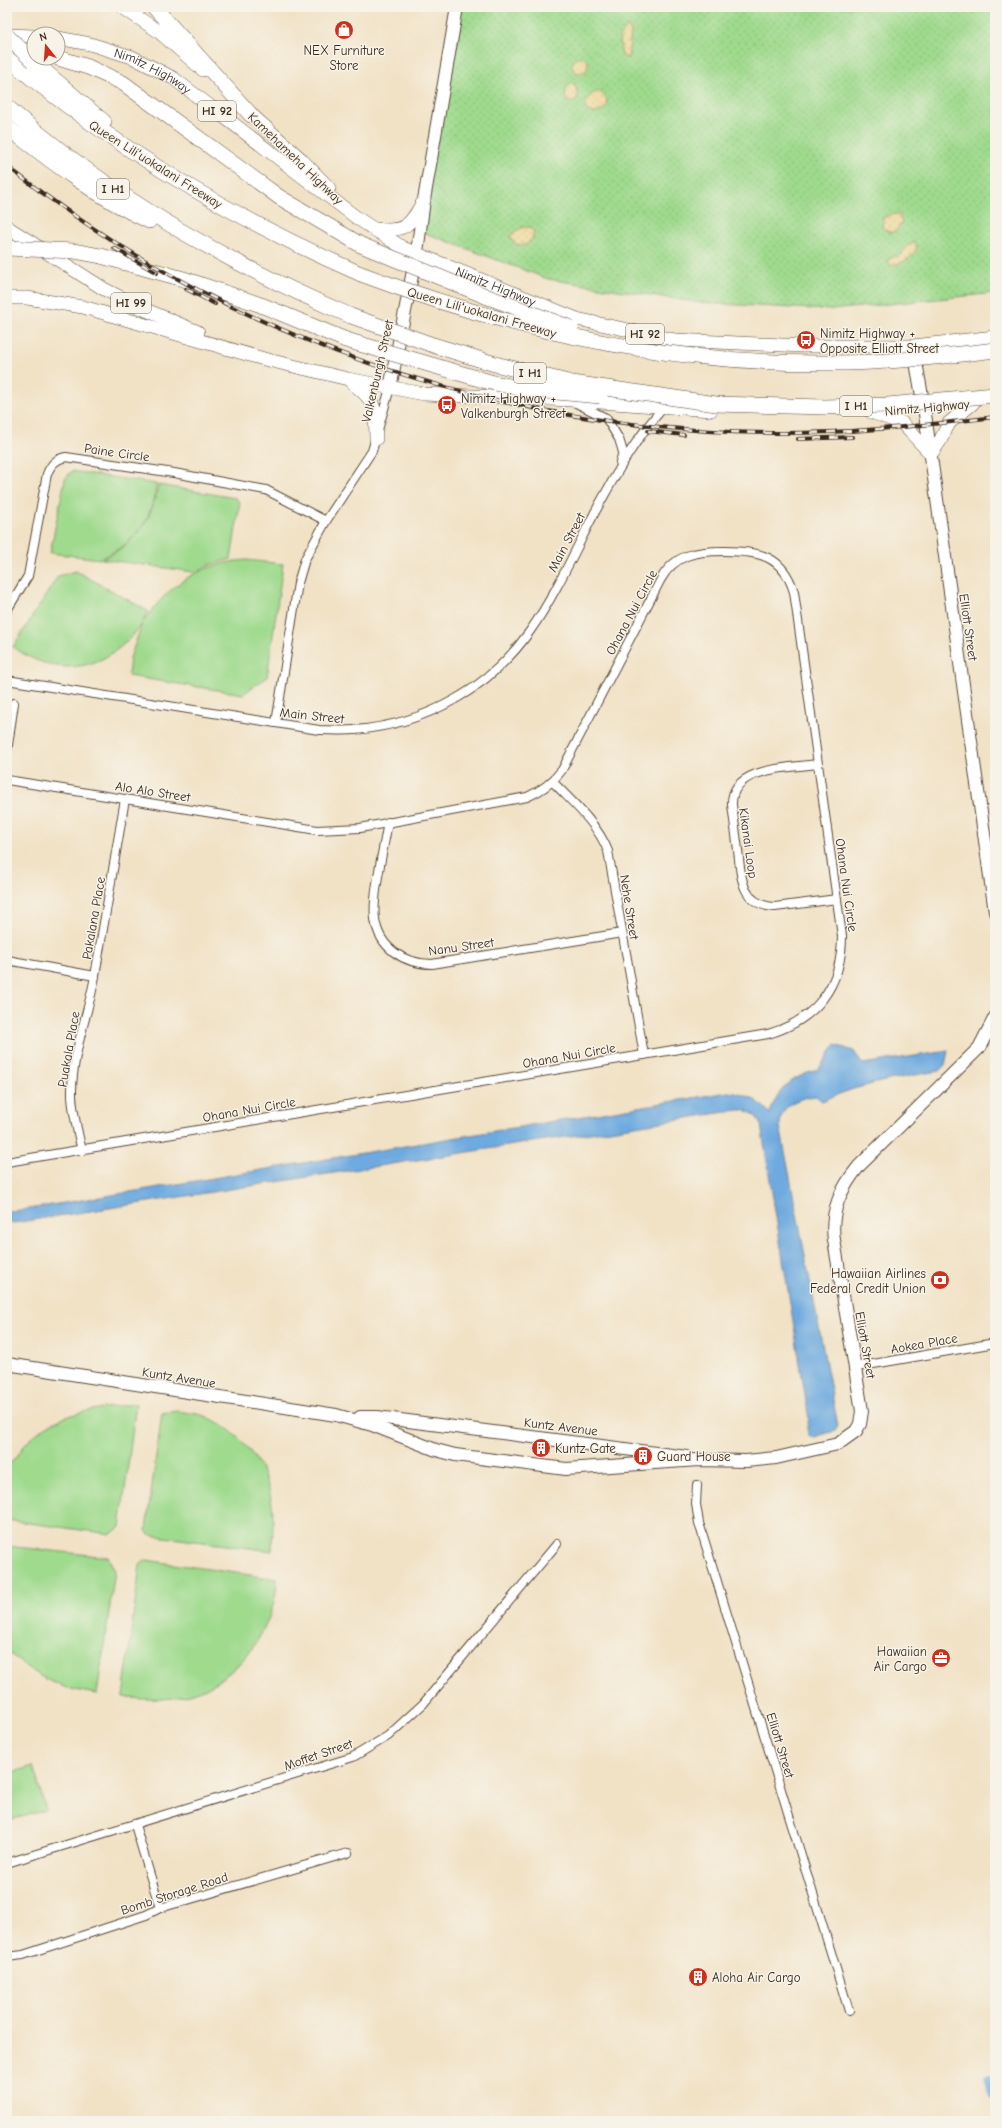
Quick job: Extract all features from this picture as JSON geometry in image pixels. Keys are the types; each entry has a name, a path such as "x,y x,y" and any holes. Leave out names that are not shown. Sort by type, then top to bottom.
{"highway":[{"path":"154,7 251,114"},
{"path":"7,36 26,51"},
{"path":"7,56 26,57"},
{"name":"Queen Liliʻuokalani Freeway","path":"7,56 88,122 176,180 265,230 361,274 452,306 545,330 645,351 701,357 820,363 936,357 995,350"},
{"path":"66,60 88,67 122,83 279,197 361,245 488,297 561,324 645,351"},
{"path":"44,66 134,148 176,180"},
{"name":"I H1","path":"7,107 76,163 117,192 227,258 351,316 433,345 495,364 572,383 716,404 824,407 888,405 995,395"},
{"path":"7,127 66,172 118,206 227,258"},
{"path":"7,248 51,249 101,256 187,280 261,305 346,340 490,382 523,389 716,404"}],"main road":[{"name":"Kamehameha Highway","path":"122,7 158,31 251,114 301,159 357,218"},
{"path":"7,36 26,36"},
{"name":"Nimitz Highway","path":"66,40 90,44 132,57 172,78 357,218 403,248 416,255 577,319 675,340 803,346 914,346 995,337"},
{"path":"373,228 387,230 407,226 412,222 424,200"},
{"name":"HI 99","path":"7,227 72,271 138,307 264,359"},
{"name":"Nimitz Highway","path":"7,298 27,298 83,307 264,359 348,379 424,394 572,400 772,412 871,412 995,400"},
{"path":"348,379 368,395 375,409 376,439"},
{"path":"871,412 902,424 931,454 940,441 949,423 973,403"}],"street":[{"name":"Valkenburgh Street","path":"276,723 298,583 305,559 326,521 365,463 376,439 390,388 416,255 457,7"},
{"name":"Elliott Street","path":"914,346 931,454 995,912"},
{"name":"Main Street","path":"572,400 606,418 619,439 623,452 614,478"},
{"name":"Main Street","path":"7,680 276,723 333,730 354,730 389,726 417,719 454,701 484,682 510,658 531,630 614,478 647,425 666,406"},
{"name":"Paine Circle","path":"7,610 28,576 48,474 50,467 61,458 66,457 174,473 266,490 326,521"},
{"name":"Ohana Nui Circle","path":"7,1162 82,1151 768,1034 787,1027 814,1009 827,993 840,962 842,936 794,592 788,577 772,559 757,552 702,551 681,558 664,573 569,760 553,782 541,791 513,800 338,830 296,827"},
{"path":"7,752 14,703"},
{"name":"Kikanai Loop","path":"817,764 758,773 744,779 737,786 733,794 732,805 741,879 750,897 766,906 775,907 837,899"},
{"name":"Alo Alo Street","path":"7,780 296,827"},
{"name":"Nehe Street","path":"553,782 591,822 604,841 611,862 644,1055"},
{"name":"Pakalana Place","path":"7,960 95,976 126,799"},
{"name":"Nanu Street","path":"388,822 375,904 375,920 384,942 401,957 416,963 432,964 622,933"},
{"name":"Puakala Place","path":"82,1151 72,1097 73,1081 82,1027 95,976"},
{"name":"Elliott Street","path":"699,1460 746,1461 827,1448 845,1440 856,1431 862,1417 856,1367 834,1240 833,1221 837,1203 846,1183 859,1166 979,1048 995,1017"},
{"name":"Aokea Place","path":"856,1367 995,1343"},
{"name":"Kuntz Avenue","path":"7,1364 346,1418 372,1425 436,1450 455,1455 566,1469 699,1460"},
{"name":"Kuntz Avenue","path":"346,1418 384,1418 661,1453 699,1460"},
{"name":"Elliott Street","path":"697,1485 696,1504 699,1523 849,2011"},
{"name":"Moffet Street","path":"7,1863 353,1757 388,1736 423,1704 558,1544"},
{"path":"135,1825 160,1908"},
{"name":"Bomb Storage Road","path":"7,1957 23,1955 146,1915 160,1908 348,1853"}],"green space":[{"path":"457,7 995,7 995,293 831,310 701,303 548,279 420,231"},
{"path":"72,471 156,484 155,496 147,519 140,530 122,547 100,559 50,553 65,479"},
{"path":"158,485 236,498 240,503 231,559 212,564 194,572 102,559 124,546 140,530 152,509"},
{"path":"247,560 283,564 267,677 243,694 128,676 130,658 142,624 129,640 114,652 99,660 82,666 66,667 48,664 31,658 13,647 58,576 76,571 148,611 143,622 164,596 187,578 214,566"},
{"path":"136,1404 120,1527 111,1534 7,1520 7,1471 12,1461 30,1440 42,1429 71,1415 103,1408"},
{"path":"178,1411 202,1415 217,1422 229,1430 248,1449 263,1473 268,1486 273,1518 272,1551 149,1535 146,1530 162,1413"},
{"path":"7,1546 108,1557 115,1571 97,1694 70,1689 48,1680 28,1668 7,1651"},
{"path":"146,1560 277,1579 275,1597 270,1616 262,1633 251,1650 224,1677 207,1687 190,1694 165,1699 123,1697 140,1565"},
{"path":"33,1766 46,1810 7,1821 7,1774"}],"sand":[{"path":"628,26 631,32 628,58 622,56 619,37"},
{"path":"580,57 586,59 588,65 586,71 580,73 574,71 572,65 574,59"},
{"path":"571,84 575,84 578,96 575,101 569,102 565,97 566,89"},
{"path":"599,91 607,99 607,106 598,112 593,113 587,111 585,107 588,99 591,95"},
{"path":"893,214 899,214 902,223 895,232 889,232 882,228 883,218"},
{"path":"524,227 529,227 534,232 532,239 525,245 515,244 510,236 517,230"},
{"path":"915,243 917,249 909,258 903,262 891,265 888,262 888,259 902,254 907,246"}],"water":[{"path":"835,1045 854,1051 862,1064 948,1051 945,1065 939,1071 864,1086 822,1101 816,1096 809,1097 791,1104 783,1113 780,1126 838,1426 835,1431 811,1438 807,1429 809,1419 761,1125 752,1113 746,1111 738,1110 7,1224 7,1211 22,1210 728,1092 741,1094 752,1098 762,1105 770,1114 781,1091 793,1080 818,1070"}],"waterway":[{"path":"990,2078 995,2094"}],"railway":[{"path":"7,166 90,226 178,279 270,324 366,362 464,392 565,414 667,428 769,433 854,431 995,417"},
{"path":"114,248 157,273"},
{"path":"186,289 215,304"},
{"path":"648,431 684,435"},
{"path":"798,439 852,437"}],"place":[{"name":"NEX Furniture Store","path":"344,30"},
{"name":"Nimitz Highway + Opposite Elliott Street","path":"806,340"},
{"name":"Nimitz Highway + Valkenburgh Street","path":"447,405"},
{"name":"Hawaiian Airlines Federal Credit Union","path":"940,1280"},
{"name":"Kuntz Gate","path":"541,1448"},
{"name":"Guard House","path":"643,1456"},
{"name":"Hawaiian Air Cargo","path":"941,1658"},
{"name":"Aloha Air Cargo","path":"698,1977"}]}
